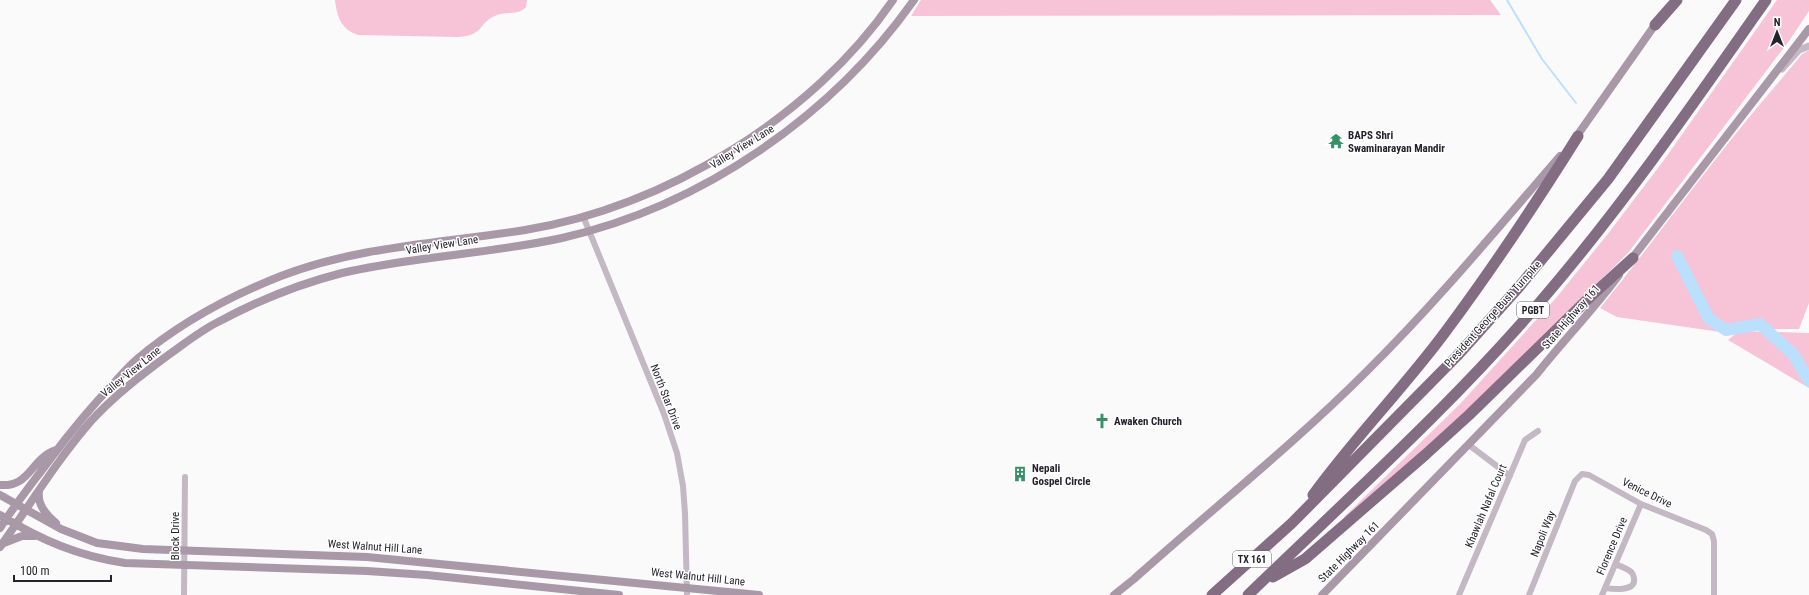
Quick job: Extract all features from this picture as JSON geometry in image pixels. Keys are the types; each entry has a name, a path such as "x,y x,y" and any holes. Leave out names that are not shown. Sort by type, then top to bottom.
{"highway":[{"path":"1655,25 1677,0"},
{"name":"President George Bush Turnpike","path":"1212,595 1292,523 1457,356 1524,281 1608,179 1736,0"},
{"name":"PGBT","path":"1260,584 1441,409 1540,303 1628,194 1766,0"},
{"path":"1292,523 1333,467 1446,332 1525,221 1578,136"},
{"path":"1248,595 1260,584 1305,559 1342,525 1425,456 1590,297 1633,258"}],"main road":[{"name":"Valley View Lane","path":"0,528 3,517 16,504 95,402 133,362 154,345 184,325 234,297 266,282 337,259 461,238 528,230 583,216 624,203 655,190 714,160 752,136 795,105 848,56 893,0"},
{"name":"Valley View Lane","path":"1,546 74,441 93,419 128,386 215,323 254,304 299,285 342,273 376,266 554,239 626,218 699,186 736,165 790,130 843,84 894,28 914,0"},
{"path":"1116,594 1134,580 1168,548 1312,423 1371,368 1463,269 1578,136 1655,25 1670,0"},
{"name":"State Highway 161","path":"1322,595 1536,375 1562,343 1596,306 1809,29"},
{"path":"0,485 10,486 17,483 45,454 57,450"},
{"path":"39,491 39,502 43,509 52,520 70,533"},
{"name":"West Walnut Hill Lane","path":"0,495 25,510 70,533 97,543 143,549 367,556 541,573 687,591 759,595"},
{"path":"3,517 16,525 73,552 97,559 125,563 367,571 619,595"},
{"path":"1,546 13,538 22,536 38,536"},
{"path":"421,575 422,562"},
{"path":"539,587 541,573"}],"street":[{"path":"1767,85 1799,50 1809,46"},
{"name":"North Star Drive","path":"583,216 605,275 664,414 676,452 683,486 687,591"},
{"name":"Khawlah Nafal Court","path":"1459,595 1525,440 1538,431"},
{"path":"1469,445 1510,476"},
{"name":"Venice Drive","path":"1575,481 1582,474 1589,475 1641,504 1706,530 1712,534 1714,541 1714,595"},
{"name":"Block Drive","path":"184,595 185,477"},
{"name":"Napoli Way","path":"1529,595 1575,481"},
{"name":"Florence Drive","path":"1602,595 1641,504"},
{"path":"1605,588 1618,590 1632,586 1635,582 1634,576 1630,571 1615,564"}],"shaded area":[{"path":"335,0 527,0 526,7 523,10 497,15 487,21 472,34 457,37 358,35 344,26 341,22 337,12"},
{"path":"921,0 1490,0 1501,15 911,16"},
{"path":"1777,0 1809,0 1809,11 1789,41 1628,253 1473,406 1345,518 1344,517 1460,404 1556,298 1607,235 1664,160"},
{"path":"1809,50 1809,303 1799,329 1740,329 1727,333 1617,317 1600,308 1738,131 1802,54"},
{"path":"1739,331 1809,333 1809,388 1728,340"}],"waterway":[{"path":"1507,0 1542,59 1576,103"},
{"path":"1677,256 1709,319 1726,330 1760,324 1793,354 1809,381"}],"place":[{"name":"BAPS Shri Swaminarayan Mandir","path":"1336,141"},
{"name":"Awaken Church","path":"1102,421"},
{"name":"Nepali Gospel Circle","path":"1020,474"}]}
